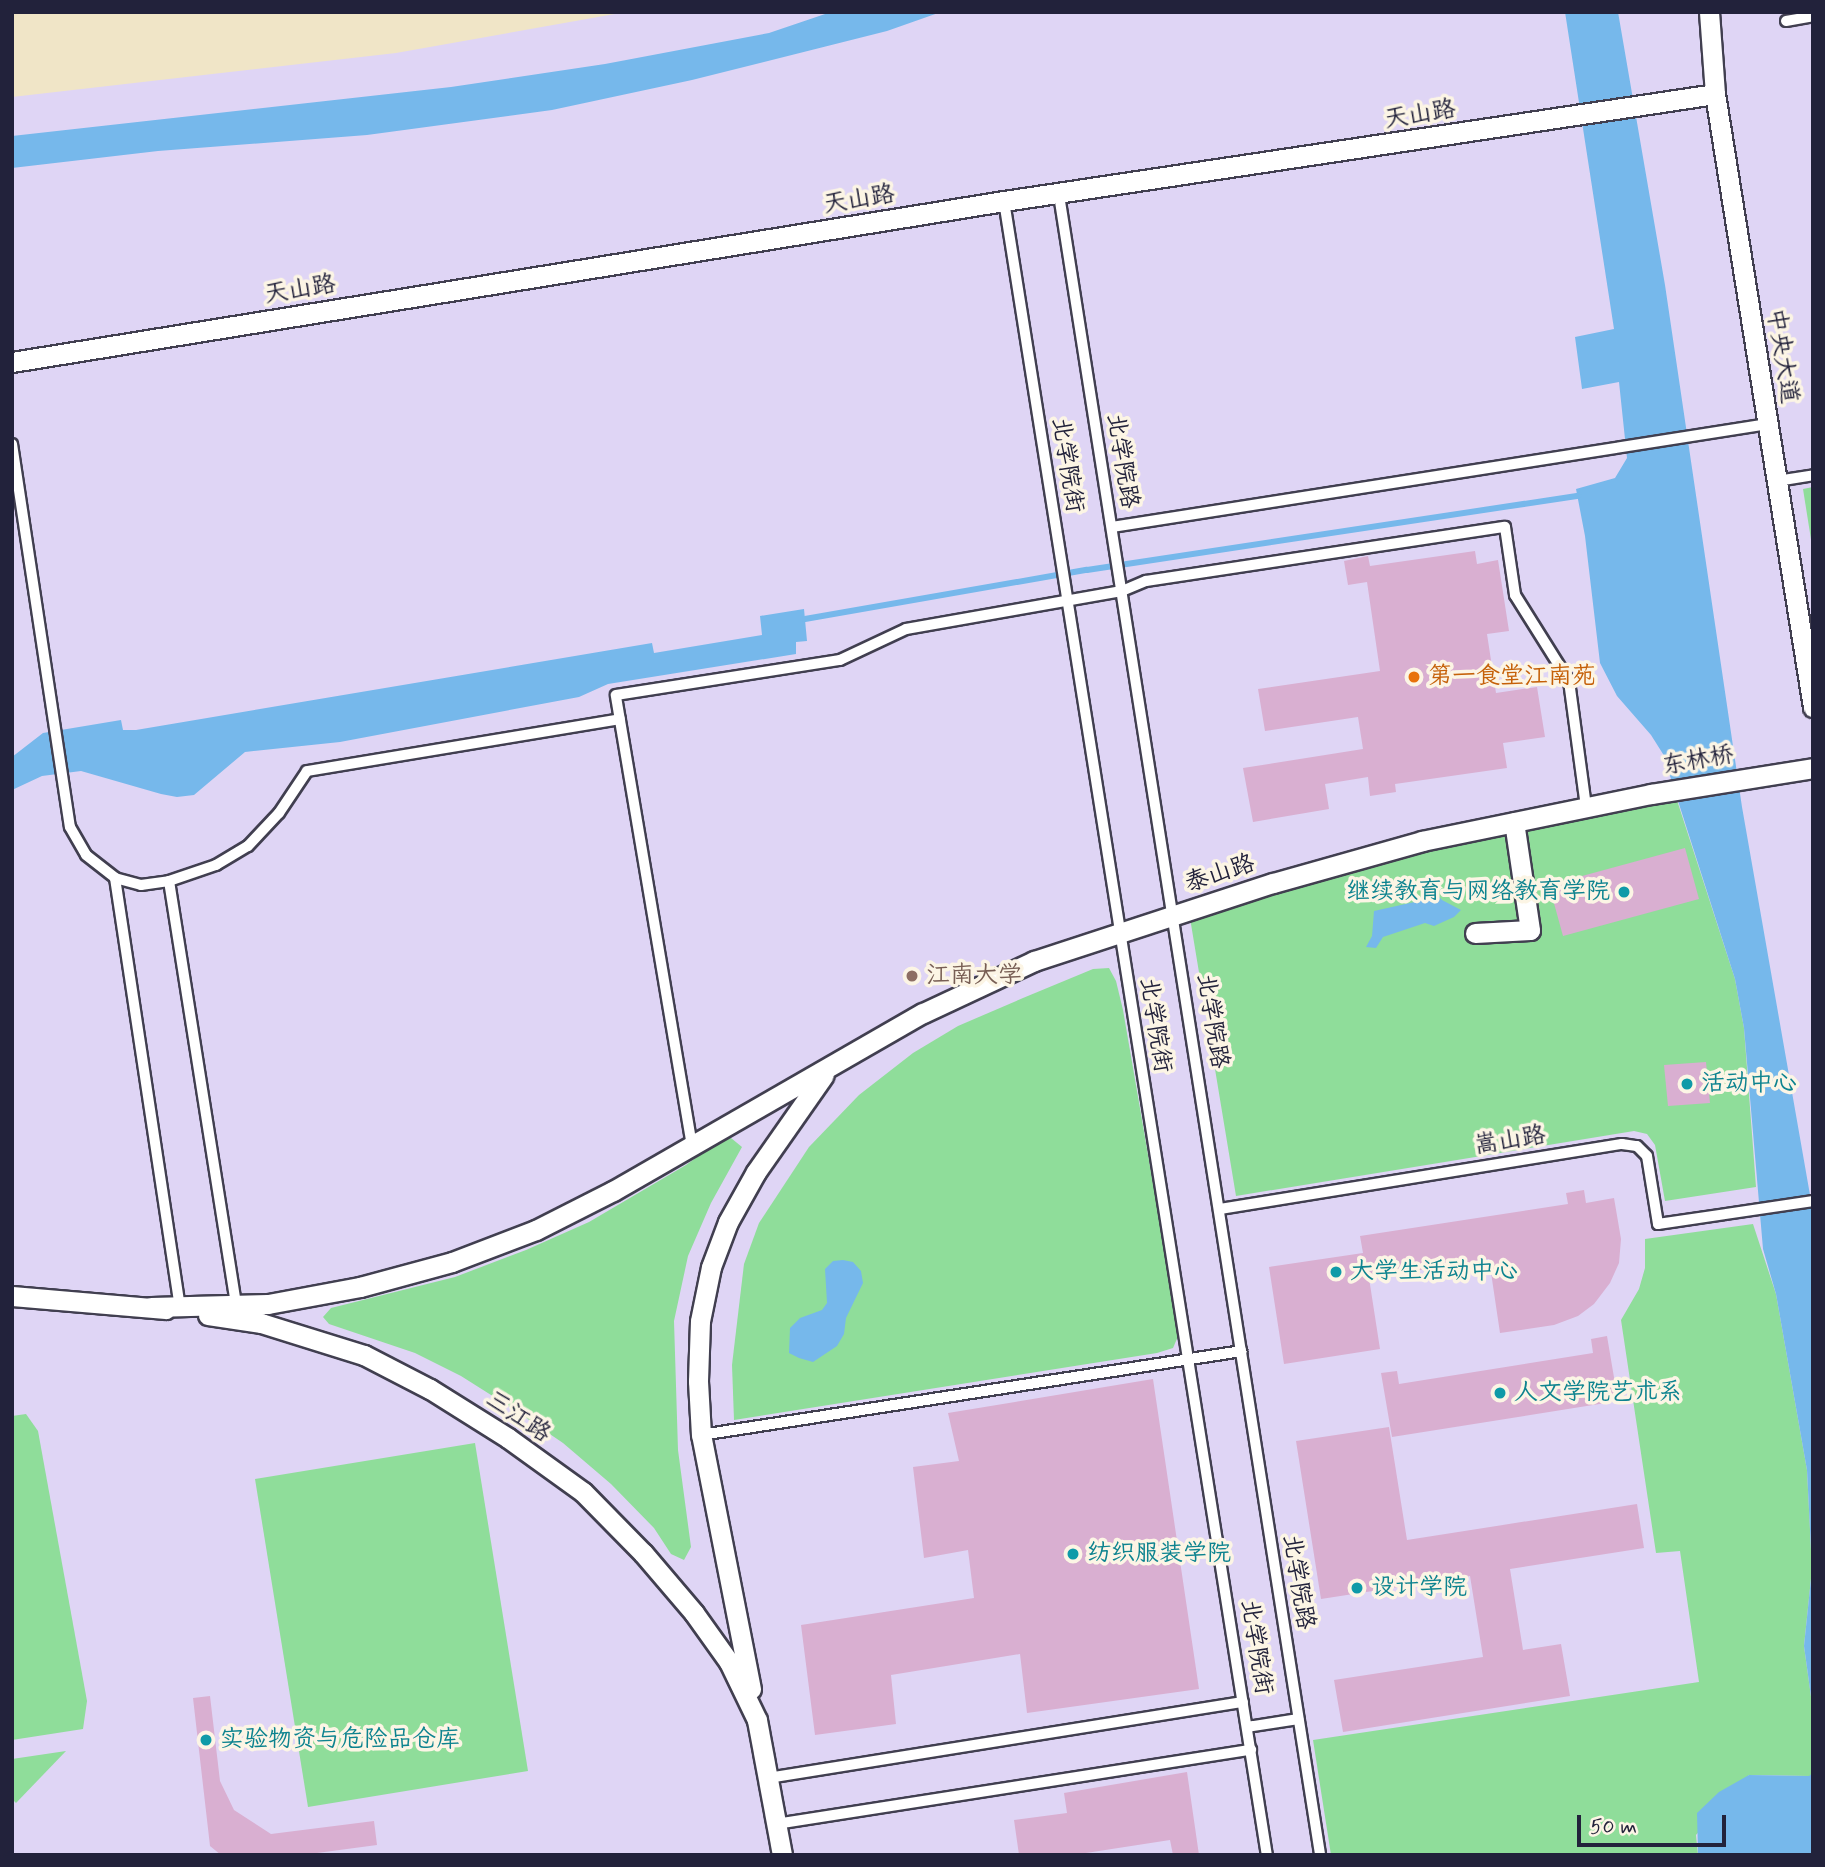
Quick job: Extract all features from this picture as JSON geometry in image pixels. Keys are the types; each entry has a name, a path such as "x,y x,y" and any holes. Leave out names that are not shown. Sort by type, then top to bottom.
{"street":[{"name":"中央大道","path":"1709,12 1715,94 1813,707"},
{"name":"天山路","path":"12,362 1004,201 1059,195 1715,94"},
{"name":"东林桥","path":"1651,794 1813,768"},
{"name":"泰山路","path":"151,1307 268,1304 359,1287 452,1262 536,1230 692,1147 935,1007 1034,961 1273,883 1422,841 1651,794"},
{"path":"1475,933 1530,930 1514,822"},
{"path":"757,1720 701,1435 698,1381 700,1321 711,1267 728,1222 756,1172 829,1069"},
{"name":"三江路","path":"12,1296 151,1307 261,1323 364,1355 430,1389 508,1437 583,1492 643,1553 694,1613 729,1662 757,1720 782,1855"}],"lane":[{"path":"1786,21 1813,16"},
{"name":"北学院路","path":"1059,195 1320,1855"},
{"name":"北学院街","path":"1004,201 1119,933 1190,1359 1266,1855"},
{"path":"1112,527 1768,424"},
{"path":"12,443 70,827 86,855 115,877 141,885 169,881 216,865 248,846 279,813 307,772 620,719"},
{"path":"1777,481 1813,475"},
{"path":"692,1147 616,695 840,660 906,629 1122,591 1146,581 1505,527 1515,595 1569,681 1586,807"},
{"path":"115,877 180,1306"},
{"path":"169,881 236,1305"},
{"name":"嵩山路","path":"1220,1209 1622,1144 1637,1146 1647,1156 1658,1224 1813,1200"},
{"path":"701,1435 1242,1351"},
{"path":"768,1778 1243,1702"},
{"path":"1247,1727 1298,1719"},
{"path":"776,1824 1251,1750"}],"shaded area":[{"name":"江南大学","path":"626,12 1813,12 1813,1855 12,1855 12,97 396,53"}],"green space":[{"path":"1813,487 1813,552 1803,489"},
{"path":"1674,791 1735,979 1744,1028 1756,1187 1665,1201 1655,1145 1647,1134 1634,1131 1236,1196 1190,918 1343,873"},
{"path":"1109,968 1116,981 1123,1010 1179,1334 1173,1348 1157,1353 734,1420 732,1365 744,1264 759,1223 809,1147 859,1095 913,1053 958,1026 1093,969"},
{"path":"731,1138 742,1147 711,1203 688,1256 674,1321 678,1450 691,1547 684,1560 671,1554 654,1528 611,1484 563,1443 510,1407 461,1376 415,1353 329,1324 323,1317 331,1308 455,1277 526,1250 589,1222 686,1165 719,1141"},
{"path":"1753,1224 1776,1294 1807,1470 1812,1569 1804,1646 1813,1711 1813,1773 1810,1776 1749,1775 1696,1835 1698,1855 1331,1855 1313,1740 1699,1682 1680,1551 1656,1553 1621,1320 1639,1289 1645,1268 1645,1239"},
{"path":"26,1414 38,1431 87,1701 83,1729 12,1740 12,1416"},
{"path":"475,1443 528,1771 308,1807 255,1479"},
{"path":"66,1751 16,1803 12,1799 12,1759"}],"water":[{"path":"831,12 941,12 887,31 692,80 552,110 367,135 158,151 12,168 12,136 451,87 605,64 769,33"},
{"path":"1565,12 1618,12 1665,285 1742,807 1813,1212 1813,1711 1804,1646 1812,1569 1807,1470 1776,1294 1763,1249 1744,1028 1735,979 1663,754 1651,735 1617,696 1600,663 1585,536 1576,489 1615,478 1627,458 1619,382 1582,389 1575,337 1614,329"},
{"path":"804,609 807,641 796,642 796,654 608,684 579,697 340,742 245,752 194,795 177,797 161,794 81,771 42,776 12,790 12,757 43,733 121,720 123,730 136,730 652,643 654,653 762,635 760,616"},
{"path":"1434,891 1442,900 1461,910 1454,917 1434,926 1425,923 1383,937 1376,948 1366,947 1372,936 1374,911 1419,901"},
{"path":"833,1261 853,1262 861,1271 863,1283 846,1318 844,1334 837,1346 813,1362 789,1353 790,1328 800,1318 822,1310 827,1303 825,1269"},
{"path":"1813,1773 1813,1855 1698,1855 1697,1813 1719,1792 1749,1775 1809,1776"}],"building":[{"name":"第一食堂江南苑","path":"1475,551 1477,564 1498,560 1509,631 1487,634 1496,693 1537,687 1545,737 1503,743 1507,768 1395,784 1396,792 1370,796 1368,777 1325,784 1329,809 1253,822 1243,768 1363,749 1358,717 1265,731 1258,689 1380,671 1367,582 1348,585 1344,561 1368,556 1370,566"},
{"name":"继续教育与网络教育学院","path":"1685,848 1699,899 1563,936 1549,885"},
{"name":"活动中心","path":"1706,1062 1710,1103 1668,1106 1664,1065"},
{"name":"大学生活动中心","path":"1584,1190 1586,1203 1614,1198 1621,1239 1619,1263 1610,1283 1594,1304 1578,1316 1554,1325 1500,1333 1489,1259 1369,1278 1380,1349 1284,1364 1269,1267 1363,1253 1360,1236 1568,1204 1566,1193"},
{"name":"人文学院艺术系","path":"1607,1336 1618,1401 1392,1437 1381,1373 1397,1371 1399,1384 1593,1353 1591,1339"},
{"name":"纺织服装学院","path":"1153,1379 1199,1689 1027,1713 1020,1654 891,1675 896,1724 815,1735 801,1625 974,1598 968,1550 924,1558 913,1467 959,1461 948,1413"},
{"name":"设计学院","path":"1389,1427 1407,1540 1637,1504 1644,1548 1510,1569 1523,1650 1561,1644 1570,1696 1343,1732 1334,1680 1483,1657 1470,1576 1321,1599 1296,1441"},
{"name":"实验物资与危险品仓库","path":"210,1696 220,1781 234,1810 271,1834 374,1821 377,1845 302,1855 221,1855 210,1846 193,1698"},
{"path":"1187,1772 1199,1855 1173,1855 1170,1840 1073,1855 1019,1855 1014,1820 1067,1813 1064,1793"}],"waterway":[{"path":"805,619 1087,570 1578,496"}],"place":[{"name":"第一食堂江南苑","path":"1414,677"},
{"name":"继续教育与网络教育学院","path":"1624,892"},
{"name":"江南大学","path":"912,976"},
{"name":"活动中心","path":"1687,1084"},
{"name":"大学生活动中心","path":"1336,1272"},
{"name":"人文学院艺术系","path":"1500,1393"},
{"name":"纺织服装学院","path":"1073,1554"},
{"name":"设计学院","path":"1357,1588"},
{"name":"实验物资与危险品仓库","path":"206,1740"}]}
